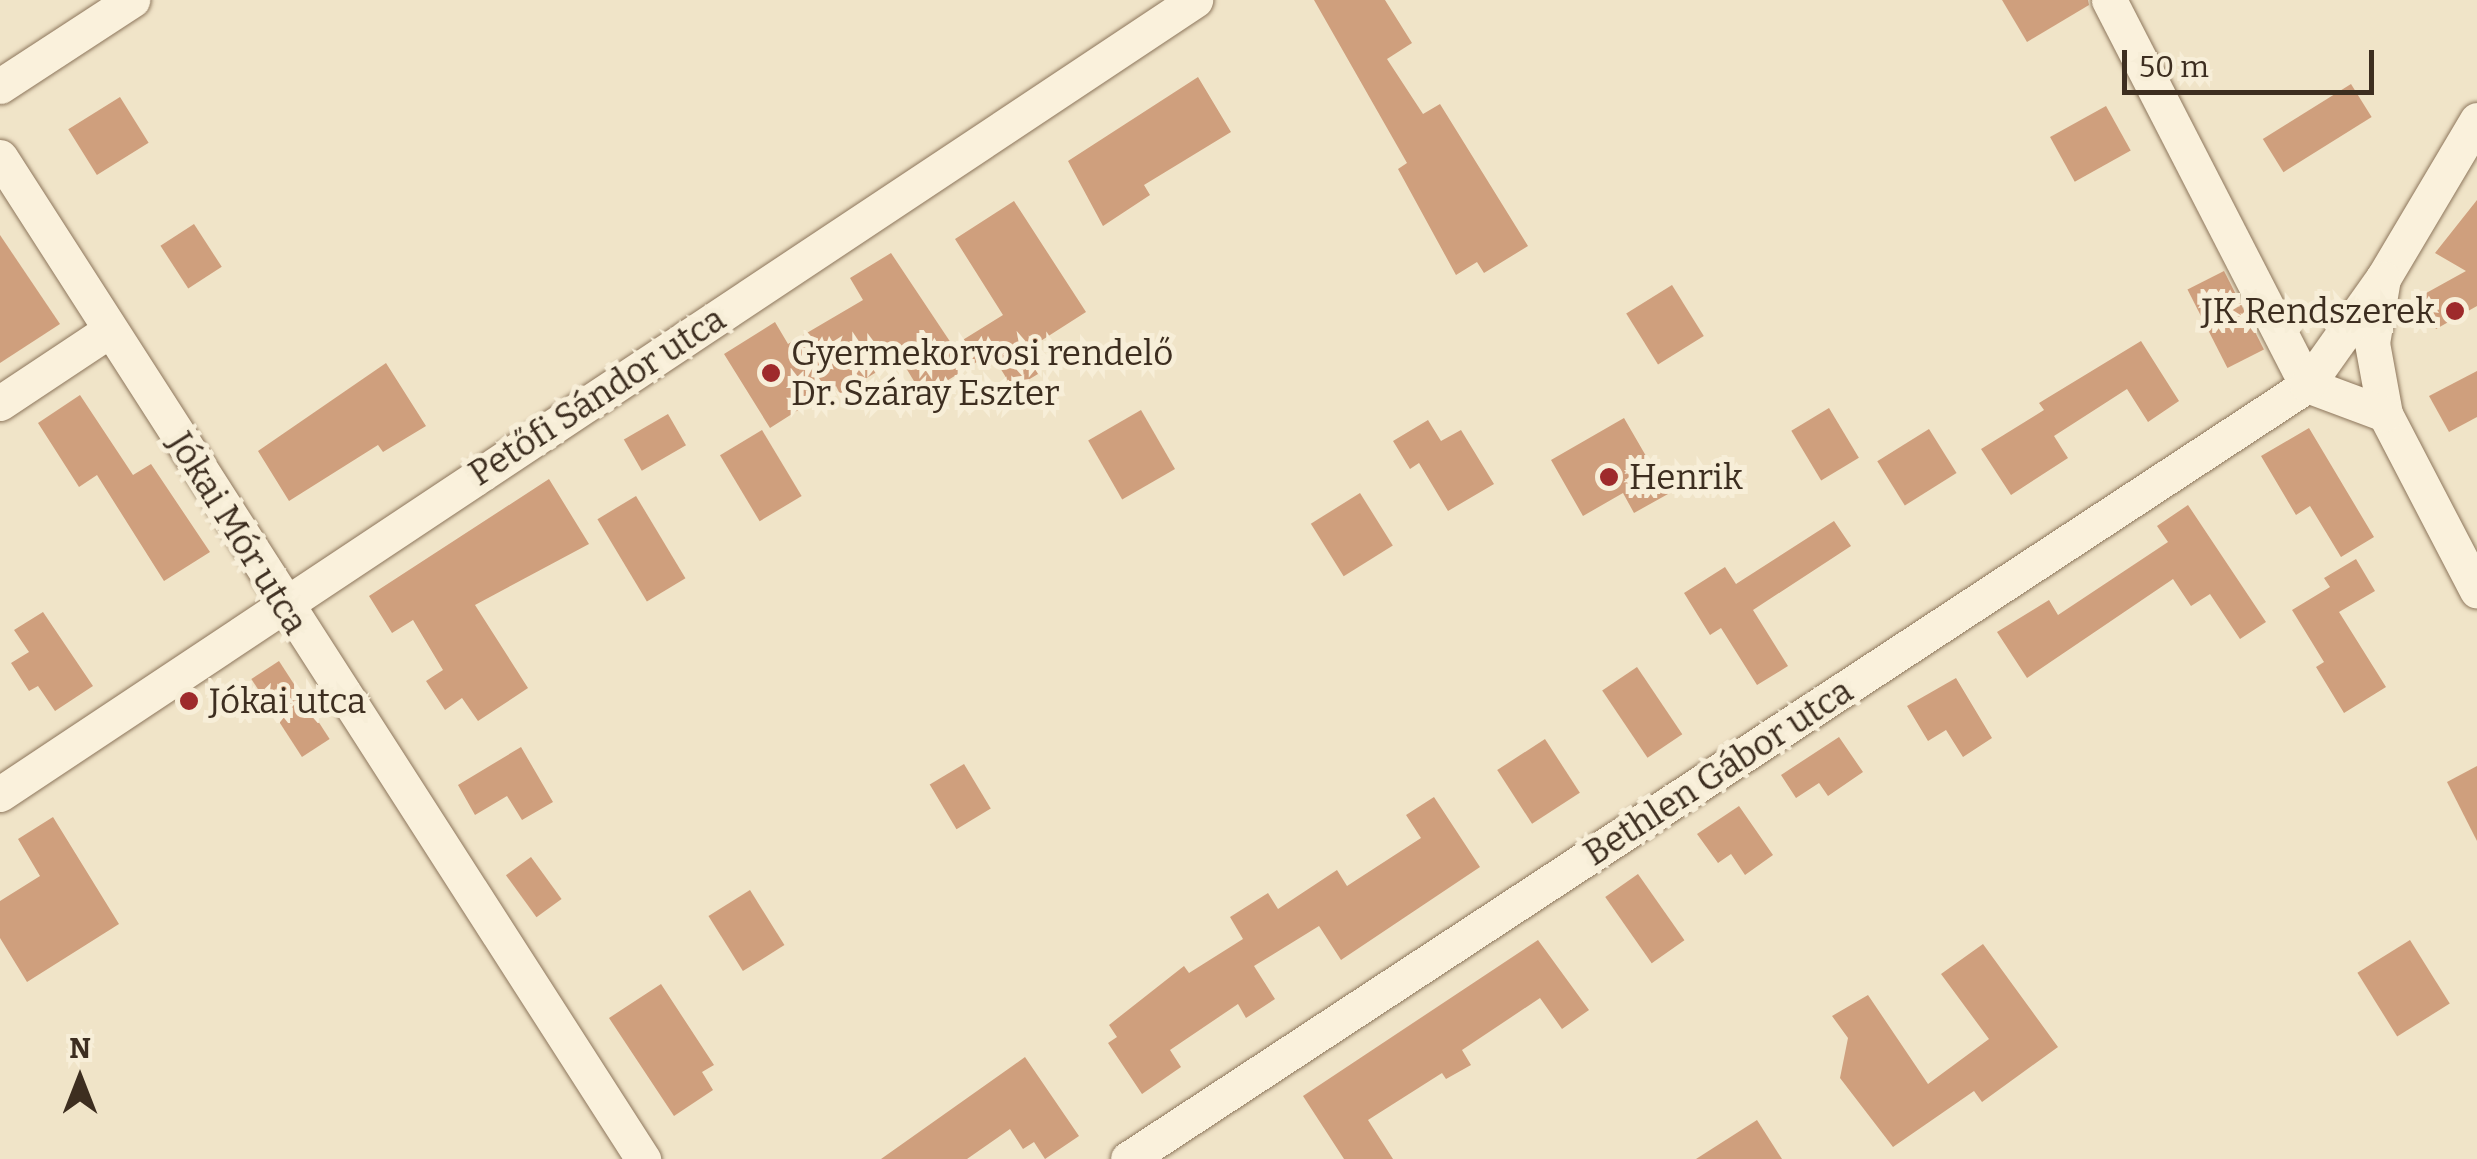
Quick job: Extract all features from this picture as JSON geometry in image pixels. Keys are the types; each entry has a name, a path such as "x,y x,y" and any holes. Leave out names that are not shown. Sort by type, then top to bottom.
{"street":[{"path":"0,86 132,0"},
{"name":"Petőfi Sándor utca","path":"0,794 1196,0"},
{"path":"2109,0 2307,385 2384,414"},
{"name":"Bethlen Gábor utca","path":"1128,1159 2307,385 2383,278 2477,120"},
{"name":"Jókai Mór utca","path":"0,156 283,604 643,1159"},
{"path":"2383,278 2372,343 2384,414 2477,591"},
{"path":"0,403 110,330"}],"building":[{"path":"1314,0 1385,0 1412,43 1387,59 1423,114 1440,104 1528,246 1484,273 1477,262 1456,275 1398,169 1407,163"},
{"path":"2002,0 2088,0 2089,5 2027,42"},
{"path":"1198,77 1231,132 1144,185 1150,195 1103,226 1068,161"},
{"path":"2351,84 2372,117 2283,172 2263,139"},
{"path":"120,97 149,143 97,175 68,129"},
{"path":"2106,106 2131,151 2075,182 2050,137"},
{"path":"2477,200 2477,306 2436,329 2419,297 2466,271 2435,253"},
{"path":"1014,201 1086,312 1025,351 1038,374 1013,389 991,353 923,396 900,358 840,394 836,386 770,428 724,354 775,322 788,344 863,300 850,278 891,253 953,346 1003,315 955,239"},
{"path":"194,224 222,267 188,289 160,246"},
{"path":"0,235 60,324 0,363"},
{"path":"2224,271 2264,349 2227,368 2187,290"},
{"path":"1672,285 1704,336 1658,364 1626,314"},
{"path":"2141,341 2179,401 2148,422 2127,389 2054,436 2068,458 2011,495 1981,449 2044,410 2039,403"},
{"path":"386,363 426,426 383,452 378,445 289,501 258,451"},
{"path":"2477,371 2477,417 2449,432 2429,396"},
{"path":"80,395 133,475 151,464 210,552 164,581 97,475 79,487 38,423"},
{"path":"1829,408 1859,458 1821,480 1791,431"},
{"path":"1141,410 1175,469 1122,499 1088,440"},
{"path":"668,414 686,445 642,471 624,440"},
{"name":"Henrik","path":"1624,418 1668,494 1634,513 1623,493 1583,516 1551,460"},
{"path":"1428,420 1441,441 1461,430 1494,484 1448,511 1419,463 1410,469 1393,441"},
{"path":"2309,428 2374,537 2341,557 2310,506 2296,515 2261,456"},
{"path":"1929,429 1957,473 1905,505 1877,461"},
{"path":"762,430 802,496 760,521 720,455"},
{"path":"549,479 589,544 475,605 528,688 478,721 462,698 445,710 426,681 443,670 413,620 392,633 369,596"},
{"path":"1360,493 1393,546 1344,576 1311,524"},
{"path":"636,496 685,578 647,601 597,519"},
{"path":"2188,505 2266,622 2240,639 2210,594 2191,606 2173,579 2027,678 1997,632 2049,600 2058,615 2168,542 2157,526"},
{"path":"1834,521 1851,546 1753,610 1788,666 1757,685 1721,628 1710,635 1684,593 1725,567 1736,584"},
{"path":"2356,559 2375,591 2339,612 2386,687 2344,713 2316,667 2324,662 2292,610 2330,587 2324,578"},
{"path":"43,612 93,686 55,711 38,686 29,691 11,663 29,652 14,630"},
{"path":"279,661 330,739 302,757 251,679"},
{"path":"1637,667 1682,734 1647,758 1602,690"},
{"path":"1956,678 1992,738 1963,757 1946,730 1928,741 1907,706"},
{"path":"1839,737 1863,772 1828,796 1819,783 1796,798 1781,775"},
{"path":"1545,739 1580,793 1532,824 1497,770"},
{"path":"521,747 553,802 522,820 507,796 475,815 458,785"},
{"path":"964,764 991,809 956,829 930,785"},
{"path":"2477,766 2477,841 2447,782"},
{"path":"1434,797 1480,867 1341,960 1319,926 1254,966 1275,999 1246,1018 1238,1004 1170,1050 1181,1067 1142,1094 1108,1043 1117,1037 1109,1025 1184,966 1189,973 1243,939 1230,917 1268,893 1278,909 1337,870 1347,886 1421,838 1406,815"},
{"path":"1739,806 1773,855 1745,875 1731,854 1718,863 1697,834"},
{"path":"53,817 119,924 27,982 0,938 0,901 40,876 18,839"},
{"path":"531,857 562,899 536,917 506,875"},
{"path":"1638,874 1684,940 1652,963 1605,897"},
{"path":"750,890 784,945 743,971 708,916"},
{"path":"1538,940 1589,1010 1562,1029 1540,998 1462,1050 1471,1065 1446,1079 1442,1073 1368,1120 1393,1159 1344,1159 1303,1096"},
{"path":"2410,940 2450,1004 2397,1036 2357,973"},
{"path":"1983,944 2058,1047 1982,1102 1974,1091 1893,1147 1840,1078 1848,1038 1832,1016 1868,995 1928,1084 1989,1039 1941,974"},
{"path":"661,984 714,1065 702,1072 713,1090 674,1116 609,1018"},
{"path":"1025,1057 1079,1136 1045,1159 1034,1142 1023,1149 1010,1129 967,1159 881,1159"},
{"path":"1757,1120 1782,1159 1696,1159"}],"place":[{"name":"JK Rendszerek","path":"2455,311"},
{"name":"Gyermekorvosi rendelő Dr. Száray Eszter","path":"771,373"},
{"name":"Henrik","path":"1609,477"},
{"name":"Jókai utca","path":"189,701"}]}
